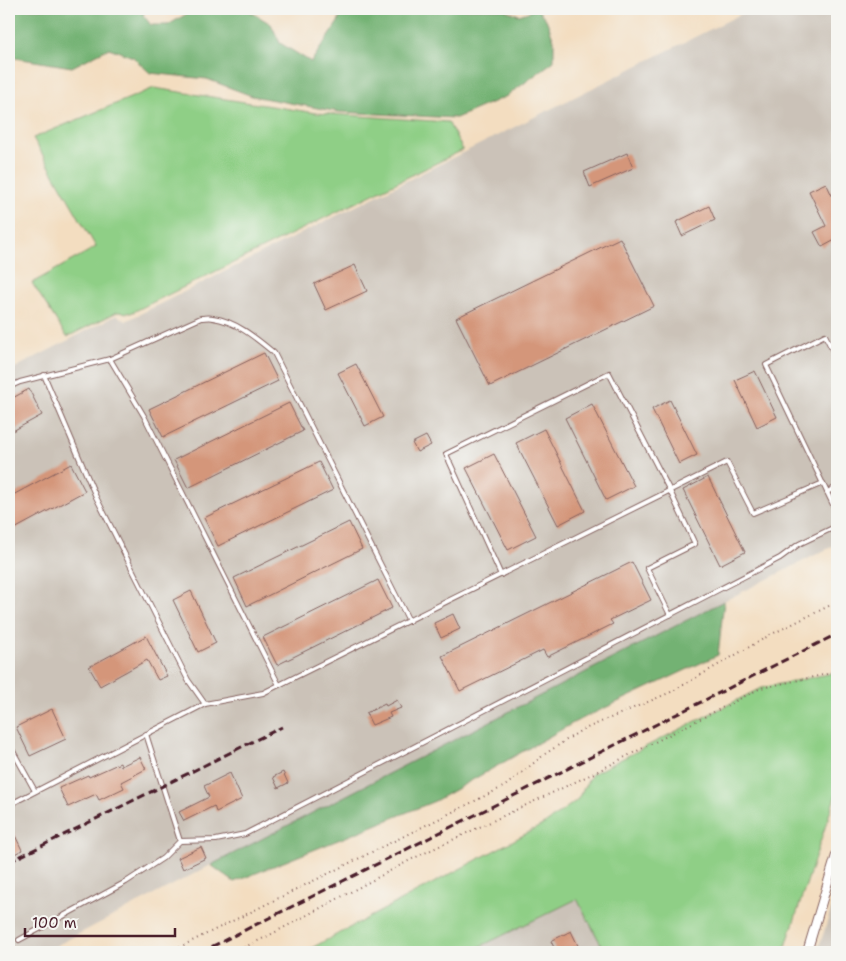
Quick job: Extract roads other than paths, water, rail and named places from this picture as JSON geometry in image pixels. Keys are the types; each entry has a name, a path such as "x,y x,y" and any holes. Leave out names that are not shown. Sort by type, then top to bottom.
{"street":[{"path":"807,952 837,852"}],"lane":[{"path":"9,387 44,375 110,359 201,318 214,318 230,323 254,337 274,354 409,621"},
{"path":"837,359 825,335 766,365 837,513"},
{"path":"110,359 144,416 279,685"},
{"path":"501,575 446,454 609,373 670,490 695,544 647,568 670,615"},
{"path":"44,375 96,497 188,680 205,704"},
{"path":"9,805 205,704 263,693 727,462 753,514 823,483"},
{"path":"827,492 837,487"},
{"path":"19,940 126,882 163,858 180,841 216,840 244,834 780,558 799,544 837,526"},
{"path":"146,734 180,841"},
{"path":"9,744 35,791"}],"railway":[{"path":"201,952 837,634"},
{"path":"9,862 282,727"}]}
